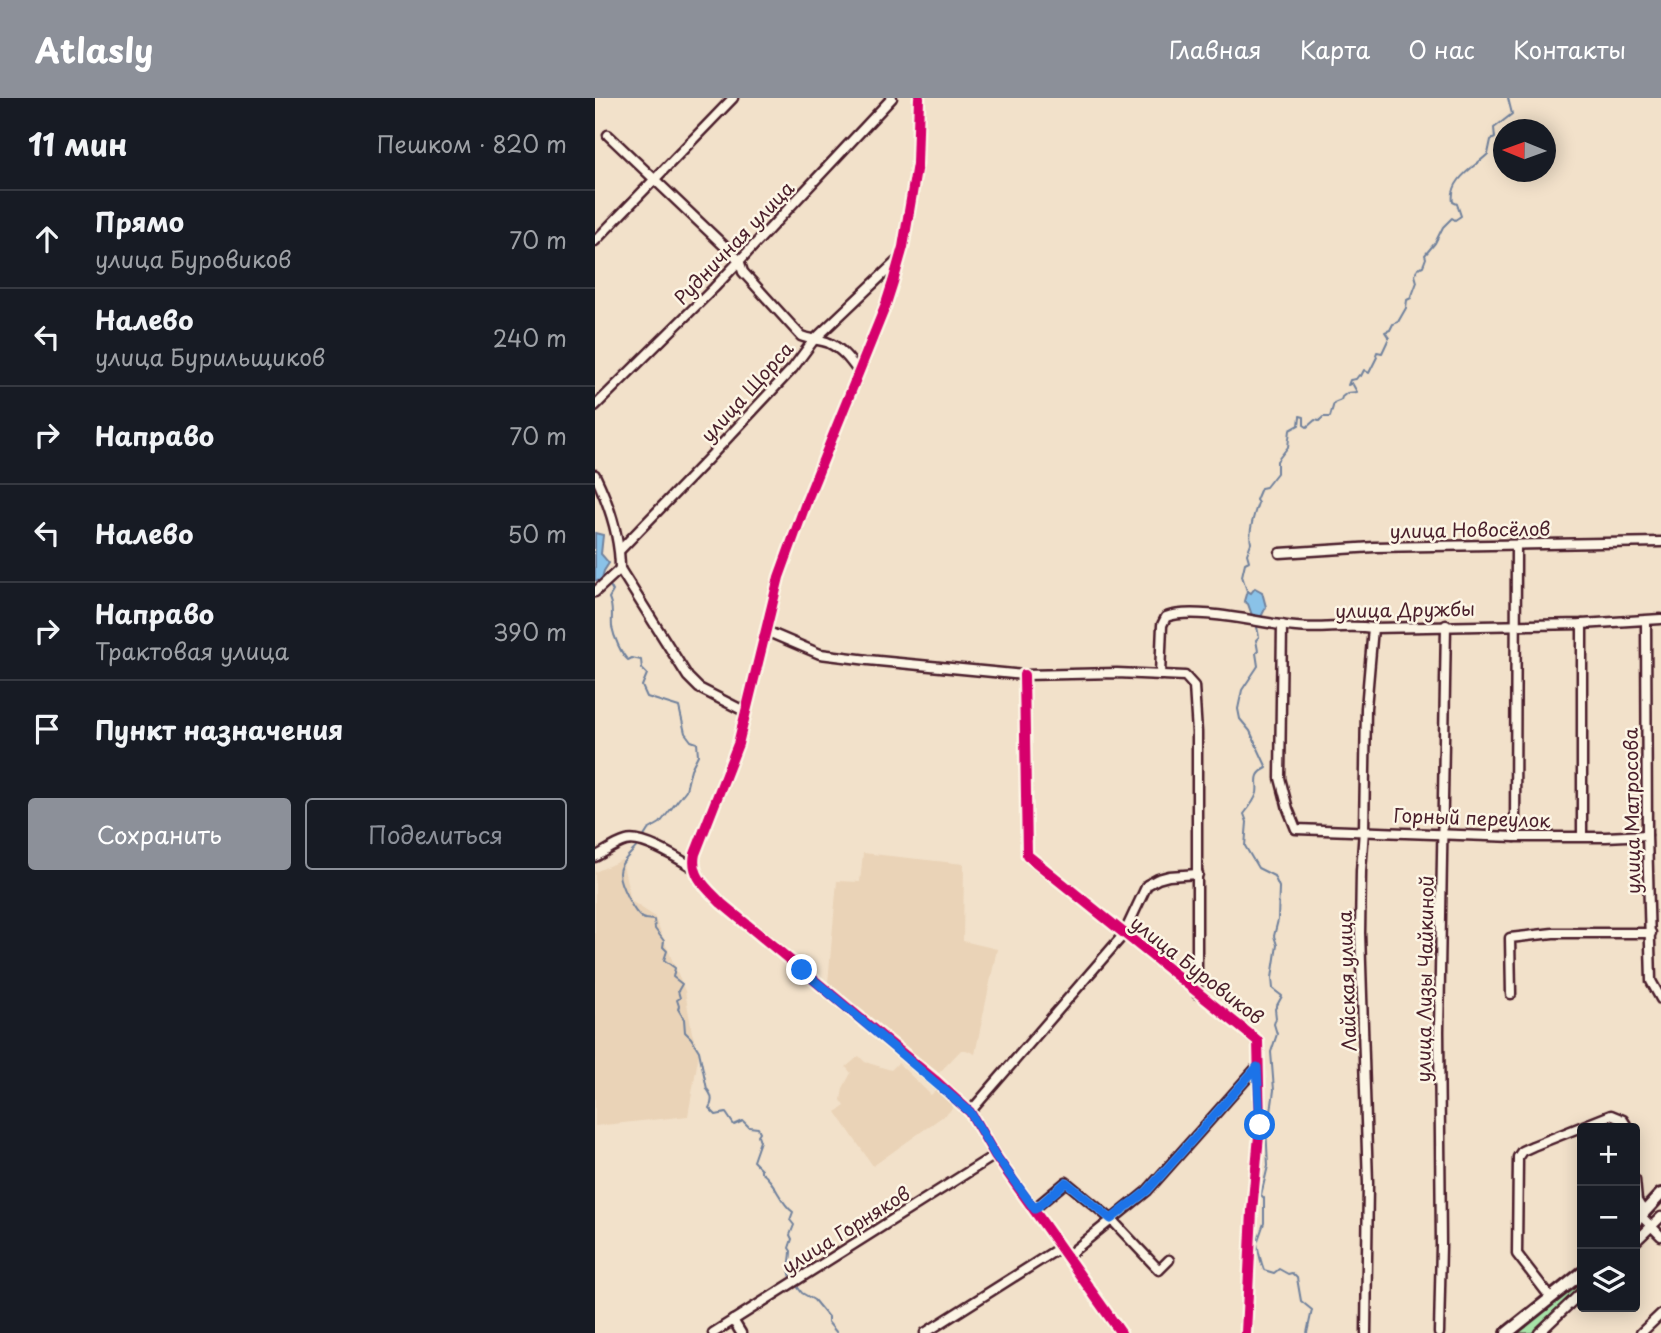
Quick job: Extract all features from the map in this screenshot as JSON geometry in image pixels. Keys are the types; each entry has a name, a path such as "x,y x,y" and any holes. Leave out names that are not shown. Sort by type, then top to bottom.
{"main road":[{"path":"1640,1217 1661,1194"},
{"path":"1507,1333 1577,1277"}],"street":[{"path":"595,240 733,98"},
{"name":"Рудничная улица","path":"595,406 739,260 892,98"},
{"path":"919,98 917,164 893,282 779,578 732,762 695,854 694,868 702,883 721,903 970,1112 995,1155 1121,1333"},
{"path":"608,135 739,260 743,272 801,336 813,341 828,342 845,354 858,371"},
{"name":"улица Щорса","path":"620,550 724,443 793,368 813,341 900,258"},
{"path":"880,275 893,282"},
{"path":"595,475 606,497 620,550 620,569 693,684 744,711"},
{"name":"улица Новосёлов","path":"1280,553 1374,547 1661,542"},
{"path":"1515,837 1516,545"},
{"path":"595,592 620,569"},
{"name":"улица Дружбы","path":"1160,675 1163,625 1166,617 1175,614 1199,614 1298,628 1582,624 1661,619"},
{"name":"улица Матросова","path":"1646,621 1651,981 1661,999"},
{"path":"1582,624 1582,836"},
{"name":"Горный переулок","path":"1282,625 1280,778 1296,829 1515,837 1647,835"},
{"name":"улица Лизы Чайкиной","path":"1439,1333 1446,625"},
{"name":"Лайская улица","path":"1366,1333 1368,1182 1360,933 1366,708 1373,628"},
{"path":"767,631 820,654 1024,675 1117,673 1185,676 1193,686 1197,733 1197,994"},
{"name":"улица Буровиков","path":"1024,675 1027,855 1258,1041 1260,1125 1252,1211 1246,1333"},
{"path":"595,857 625,841 633,840 652,846 694,868"},
{"path":"680,860 695,854"},
{"path":"970,1112 1123,934 1147,885 1169,876 1198,874"},
{"path":"1511,994 1510,938 1553,933 1651,933"},
{"path":"1067,1256 1147,1191 1257,1067"},
{"path":"1591,1123 1611,1115 1625,1123"},
{"path":"1551,1298 1517,1254 1518,1157 1522,1151 1577,1129"},
{"name":"улица Горняков","path":"713,1333 995,1155"},
{"path":"1035,1209 1066,1182 1111,1219 1160,1270 1169,1261"},
{"path":"1640,1217 1661,1237"},
{"path":"1640,1237 1661,1217"},
{"path":"925,1333 1061,1247"},
{"path":"1539,1333 1577,1297"},
{"path":"1641,1333 1661,1314"},
{"path":"733,1320 741,1333"}],"shaded area":[{"path":"863,853 964,864 963,941 997,949 975,1054 961,1050 939,1073 828,983 837,881 860,882"},
{"path":"622,860 631,901 654,916 685,991 692,1033 699,1053 688,1116 595,1126 595,872"},
{"path":"859,1056 865,1062 891,1070 898,1063 931,1095 938,1088 956,1104 949,1112 873,1166 836,1112 845,1106 841,1100 843,1088 851,1073 846,1067"}],"green space":[{"path":"1577,1283 1577,1292 1532,1333 1516,1333"}],"water":[{"path":"595,533 603,535 601,554 609,563 601,582 595,580"},
{"path":"1255,588 1262,592 1266,607 1260,619 1253,618 1248,604 1244,601 1247,591 1251,593"}],"waterway":[{"path":"1247,591 1242,576 1245,563 1249,561 1247,554 1258,503 1256,500 1261,488 1266,487 1277,473 1277,461 1288,447 1290,430 1299,425 1300,416 1304,417 1304,425 1307,427 1315,420 1330,417 1334,403 1347,393 1357,392 1352,383 1348,385 1350,380 1361,376 1364,370 1369,373 1377,352 1382,353 1389,338 1385,332 1398,322 1406,308 1407,300 1411,298 1417,282 1415,275 1418,268 1423,266 1425,255 1443,227 1452,218 1455,220 1461,216 1457,204 1453,202 1455,187 1464,174 1488,154 1491,140 1495,138 1494,128 1512,114 1508,98"},
{"path":"608,582 613,591 609,598 612,627 620,650 628,660 641,660 642,669 647,674 642,686 647,697 679,707 685,733 691,741 697,743 698,755 686,790 660,823 648,830 643,838"},
{"path":"1257,627 1258,666 1242,690 1238,709 1240,719 1250,731 1267,768 1259,773 1256,796 1244,814 1247,822 1245,846 1258,868 1274,876 1279,887 1278,920 1274,936 1277,945 1272,978 1273,989 1282,996 1275,1009 1274,1024 1277,1034 1271,1052 1274,1090 1266,1125 1268,1166 1261,1195 1264,1198 1264,1223 1257,1243 1264,1270 1274,1273 1279,1269 1288,1274 1292,1273 1297,1278 1301,1301 1312,1310 1307,1333"},
{"path":"638,845 621,866 621,884 639,915 643,919 654,920 655,929 664,941 663,947 667,951 664,960 675,968 673,977 682,984 678,991 678,1009 684,1019 685,1032 699,1051 711,1098 709,1108 716,1115 726,1113 734,1125 743,1121 749,1127 758,1128 760,1132 760,1141 753,1161 793,1212 790,1220 794,1225 789,1248 789,1270 793,1281"},
{"path":"796,1285 802,1293 814,1300 837,1333"}],"cycle path":[{"path":"919,98 917,164 903,247 893,282 779,577 738,744 695,854 695,869 701,882 721,903 970,1112 995,1155 1121,1333"},
{"path":"1024,675 1027,855 1258,1041 1260,1125 1252,1211 1246,1333"}],"route":[{"path":"802,970 970,1112 995,1155 1035,1209 1066,1182 1111,1219 1147,1191 1257,1067 1260,1125"}]}
